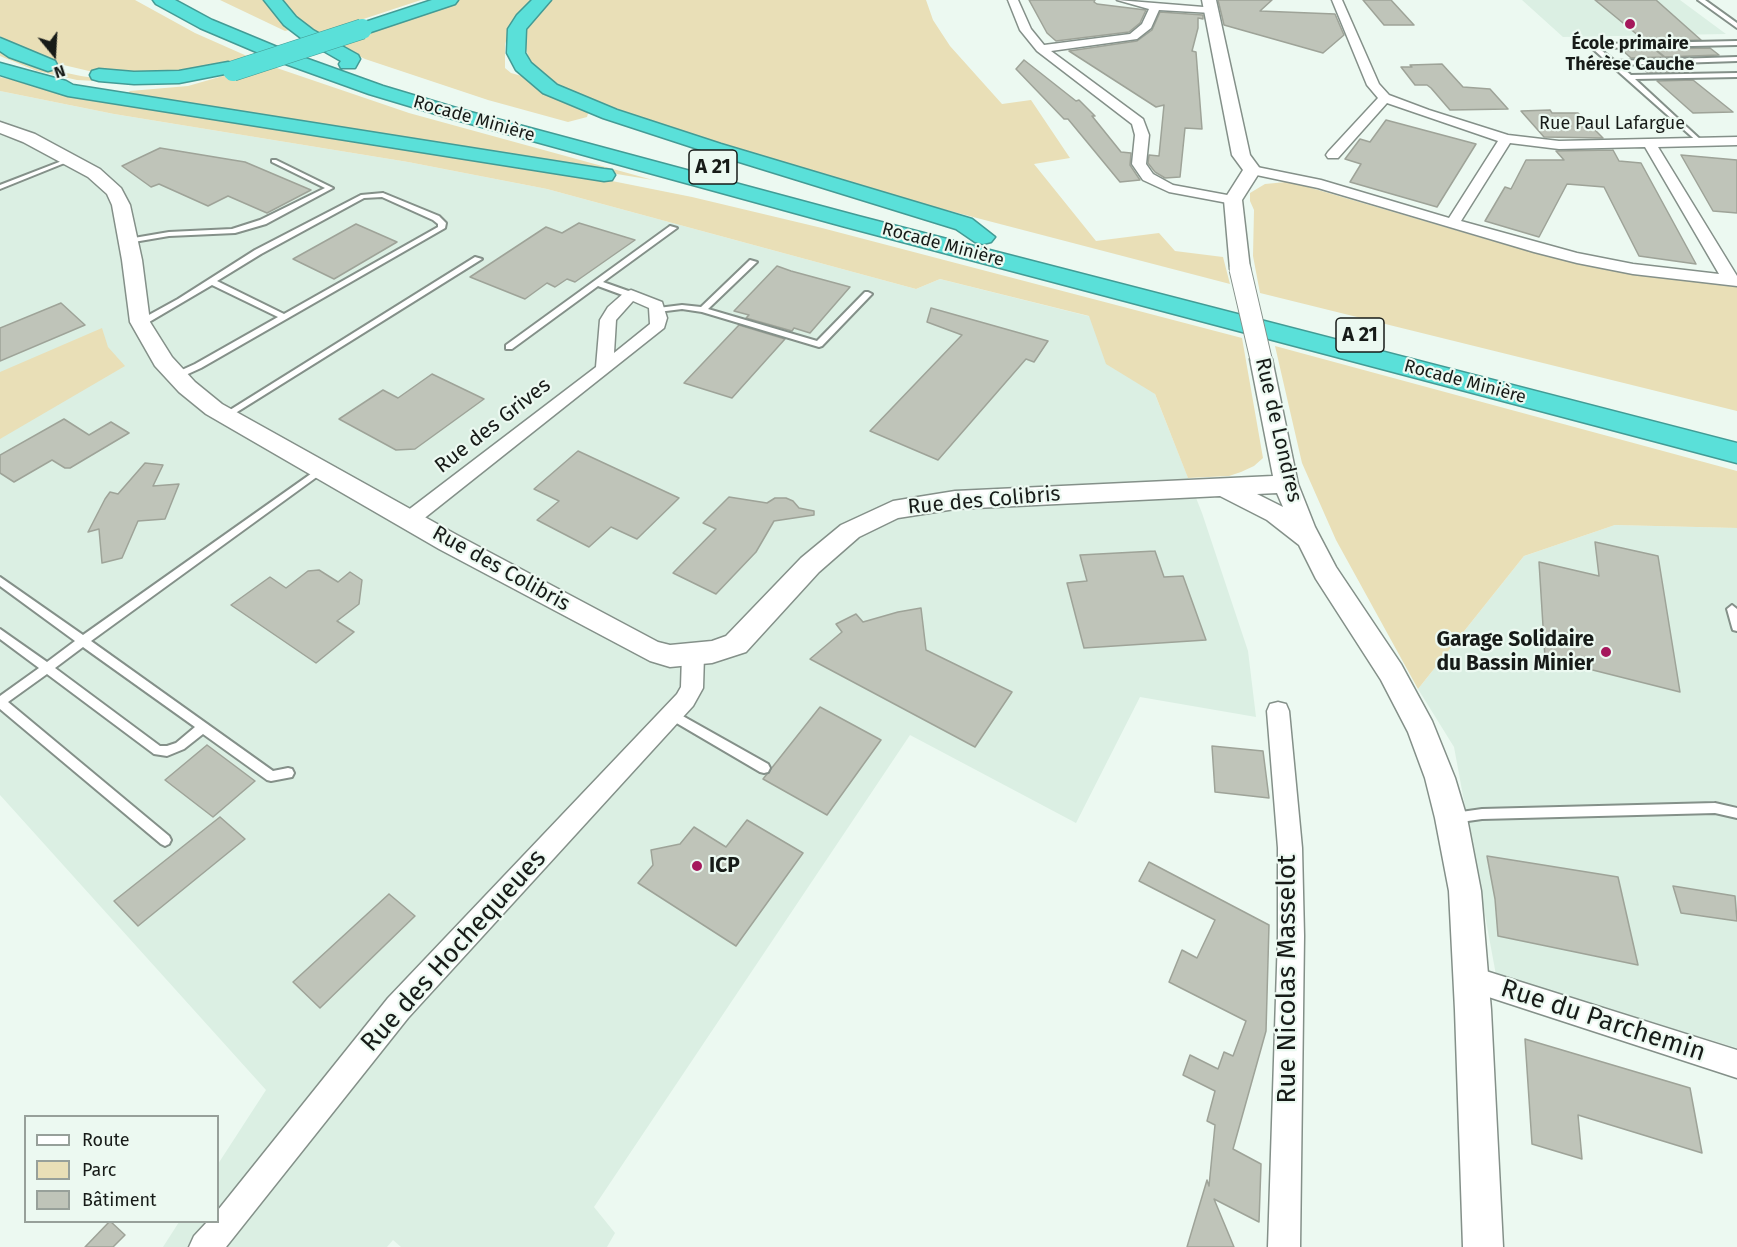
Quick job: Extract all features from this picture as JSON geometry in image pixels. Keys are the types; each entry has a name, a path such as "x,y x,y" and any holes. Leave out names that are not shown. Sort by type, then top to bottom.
{"highway":[{"name":"Rocade Minière","path":"162,0 206,24 255,45 376,90 528,135 1737,453"},
{"name":"Rocade Minière","path":"196,0 272,36 348,64 514,115 1737,432"},
{"path":"273,0 290,21 307,34 351,59 348,64"},
{"path":"359,27 432,0"},
{"path":"71,76 73,83 111,86 167,86 199,81 359,27 449,0"},
{"path":"542,0 523,19 514,40 516,53 523,66 550,89 580,103 652,127 964,224 983,237"},
{"path":"0,43 71,76 80,92 607,175 813,219 850,221"},
{"path":"0,69 71,76 158,78 230,70"}],"street":[{"path":"1013,0 1026,30 1041,49 1138,122 1142,135 1139,164 1148,177 1169,188 1233,200 1252,170"},
{"path":"1122,0 1155,7 1211,5 1241,155 1252,170 1321,184 1577,258 1633,269 1734,281"},
{"path":"1334,155 1385,98 1373,85 1337,0"},
{"path":"1041,49 1134,37 1143,32 1155,7"},
{"name":"Rue Paul Lafargue","path":"1385,98 1506,139 1559,145 1737,141"},
{"path":"0,127 29,138 94,173 115,192 121,205 141,323"},
{"path":"1453,223 1506,139"},
{"path":"1649,142 1734,281"},
{"name":"Rue de Londres","path":"1233,200 1240,269 1261,358 1286,484 1325,572 1391,672 1422,730 1440,778 1451,818 1465,891 1483,1247"},
{"path":"604,368 608,320 615,309 631,295 651,302 658,310"},
{"name":"Rue des Grives","path":"410,519 651,332 658,325 658,310"},
{"name":"Rue des Colibris","path":"141,323 163,361 176,376 214,409 650,650 670,656 712,652 735,644 810,565 850,531 893,510 955,500 1286,484"},
{"path":"1223,487 1276,514 1309,540"},
{"name":"Rue des Hochequeues","path":"205,1247 234,1215 398,1008 672,714 692,688 693,655"},
{"name":"Rue Nicolas Masselot","path":"1278,711 1290,848 1291,936 1284,1247"},
{"name":"Rue du Parchemin","path":"1470,979 1737,1064"}],"lane":[{"path":"1701,0 1737,26"},
{"path":"1700,142 1630,77 1597,50 1603,46 1737,44"},
{"path":"1614,63 1737,59"},
{"path":"1630,77 1737,75"},
{"path":"0,187 69,160"},
{"path":"128,241 169,234 232,231 263,222 330,188 274,161"},
{"path":"141,323 213,282 258,252 363,196 383,195 436,218 442,223 441,228 198,366 176,376"},
{"path":"509,347 673,228"},
{"path":"226,415 478,259"},
{"path":"703,310 753,262"},
{"path":"213,282 284,317"},
{"path":"598,283 631,295"},
{"path":"658,310 682,307 703,310 819,344 868,294"},
{"path":"165,840 0,702 322,470"},
{"path":"0,581 271,776 288,773"},
{"path":"1732,609 1737,627"},
{"path":"0,633 158,751 167,751 180,746 203,727"},
{"path":"672,714 764,768"},
{"path":"1451,818 1482,814 1715,808 1737,813"}],"shaded area":[{"name":"École primaire Thérèse Cauche","path":"1522,0 1680,0 1726,34 1563,37"},
{"path":"0,91 114,114 408,162 547,189 916,289 940,279 1128,326 1202,513 1248,651 1256,717 1140,697 1076,823 910,735 594,1207 615,1233 607,1247 401,1247 393,1240 387,1247 163,1247 178,1223 219,1223 219,1162 266,1090 0,795"},
{"path":"1615,525 1737,528 1737,1048 1496,975 1454,747 1418,689 1524,556"}],"green space":[{"path":"0,0 135,0 195,33 247,56 197,72 115,74 89,71 55,63 5,41 0,36"},
{"path":"220,0 268,0 293,29 285,31"},
{"path":"281,0 421,0 318,34 292,14"},
{"path":"453,0 535,0 510,30 505,44 505,68 589,110 587,117 568,122 488,100 365,59 330,42"},
{"path":"550,0 926,0 933,20 950,46 1002,104 1031,100 1070,158 1034,164 1096,241 1159,233 1175,251 1223,257 1230,284 908,200 601,108 565,92 541,76 530,62 525,46 525,32 532,18"},
{"path":"0,49 43,68 128,83 77,80 37,71 0,56"},
{"path":"265,64 409,113 653,180 128,93 188,86"},
{"path":"0,77 43,87 612,181 692,197 822,228 1242,338 1263,458 1254,466 1229,476 1188,478 1155,394 1106,364 1089,316 940,279 916,289 547,189 408,162 114,114 0,91"},
{"path":"1286,182 1579,264 1737,287 1737,411 1260,293 1253,256 1254,210 1250,201 1250,193 1265,184"},
{"path":"102,328 108,347 125,366 0,439 0,372"},
{"path":"1275,346 1737,471 1737,528 1615,525 1524,556 1418,689 1336,540 1302,463"}],"building":[{"path":"1029,0 1095,0 1097,4 1146,10 1140,23 1129,32 1056,41 1047,33"},
{"path":"1218,0 1272,0 1260,11 1335,14 1344,35 1323,53 1224,25"},
{"path":"1363,0 1391,0 1414,25 1384,25"},
{"path":"1595,0 1656,0 1701,40 1645,41"},
{"path":"1160,12 1203,15 1203,19 1198,18 1192,51 1196,52 1202,129 1185,128 1180,177 1165,178 1155,172 1148,163 1149,155 1159,156 1164,105 1156,107 1069,51 1137,41 1152,30"},
{"path":"1710,48 1719,55 1665,57 1655,49"},
{"path":"1654,49 1664,57 1631,58 1622,50"},
{"path":"1024,60 1076,101 1079,100 1095,116 1092,116 1121,152 1131,153 1130,165 1140,180 1120,182 1068,119 1064,119 1016,69"},
{"path":"1442,64 1463,87 1490,89 1508,109 1450,110 1427,85 1415,85 1401,67"},
{"path":"1674,65 1682,72 1647,72 1641,67"},
{"path":"1693,80 1733,112 1693,113 1657,81"},
{"path":"1550,110 1552,113 1578,113 1603,138 1544,137 1521,111"},
{"path":"1386,120 1476,144 1437,207 1350,182 1361,164 1345,159 1360,139 1370,142"},
{"path":"160,148 245,162 311,190 267,213 228,196 208,206 159,184 151,187 122,166"},
{"path":"1613,150 1619,161 1641,163 1696,264 1639,256 1604,187 1567,184 1539,237 1485,221 1505,187 1511,189 1526,160 1564,160 1556,151"},
{"path":"1681,155 1737,160 1737,213 1713,211"},
{"path":"579,223 635,240 575,282 567,279 555,287 547,283 525,299 470,277 546,227 562,233"},
{"path":"356,224 397,242 334,279 293,259"},
{"path":"777,266 850,287 810,333 794,328 792,331 746,318 749,315 734,311"},
{"path":"61,303 85,325 0,361 0,328"},
{"path":"931,308 1048,341 1034,362 1026,359 938,460 870,431 962,335 927,322"},
{"path":"739,325 785,339 732,398 684,383"},
{"path":"432,374 484,399 415,449 396,450 339,419 383,390 398,398"},
{"path":"64,419 89,435 111,422 129,433 70,468 65,468 52,460 14,482 0,473 0,455"},
{"path":"578,451 679,498 637,539 611,527 589,547 537,520 559,501 534,489"},
{"path":"145,463 163,465 153,486 179,484 165,519 138,521 122,558 102,563 99,529 88,532 110,492 118,494"},
{"path":"729,497 767,503 775,498 786,498 793,501 799,508 814,511 814,515 774,521 756,552 716,594 673,573 716,529 703,523"},
{"path":"1595,542 1658,556 1680,692 1545,658 1539,562 1599,576"},
{"path":"1155,551 1164,577 1183,576 1206,640 1084,648 1067,583 1087,581 1080,555"},
{"path":"319,570 338,582 350,572 362,580 359,604 337,621 354,632 316,663 231,605 270,577 286,588 308,571"},
{"path":"921,608 926,650 1012,692 975,747 810,659 842,632 836,624 856,614 863,622"},
{"path":"820,707 881,740 827,815 763,779"},
{"path":"207,745 255,781 213,817 165,780"},
{"path":"1212,746 1263,751 1269,798 1215,792"},
{"path":"220,817 245,839 138,926 114,901"},
{"path":"747,820 803,853 736,946 638,883 653,865 651,850 680,844 694,827 726,847"},
{"path":"1487,856 1618,877 1638,965 1498,936 1495,899"},
{"path":"1149,862 1269,925 1266,1031 1233,1149 1261,1164 1259,1222 1214,1199 1234,1247 1187,1247 1207,1180 1209,1186 1215,1125 1207,1121 1215,1091 1183,1075 1190,1055 1218,1069 1224,1052 1233,1056 1246,1021 1169,982 1182,950 1197,958 1215,920 1139,881"},
{"path":"1673,886 1735,896 1737,921 1681,913"},
{"path":"389,894 415,916 320,1008 293,982"},
{"path":"1525,1039 1690,1088 1702,1153 1578,1115 1582,1159 1532,1144"},
{"path":"108,1223 112,1223 125,1235 113,1247 85,1247"}],"place":[{"name":"École primaire Thérèse Cauche","path":"1630,24"},
{"name":"Garage Solidaire du Bassin Minier","path":"1606,652"},
{"name":"ICP","path":"697,866"}]}
